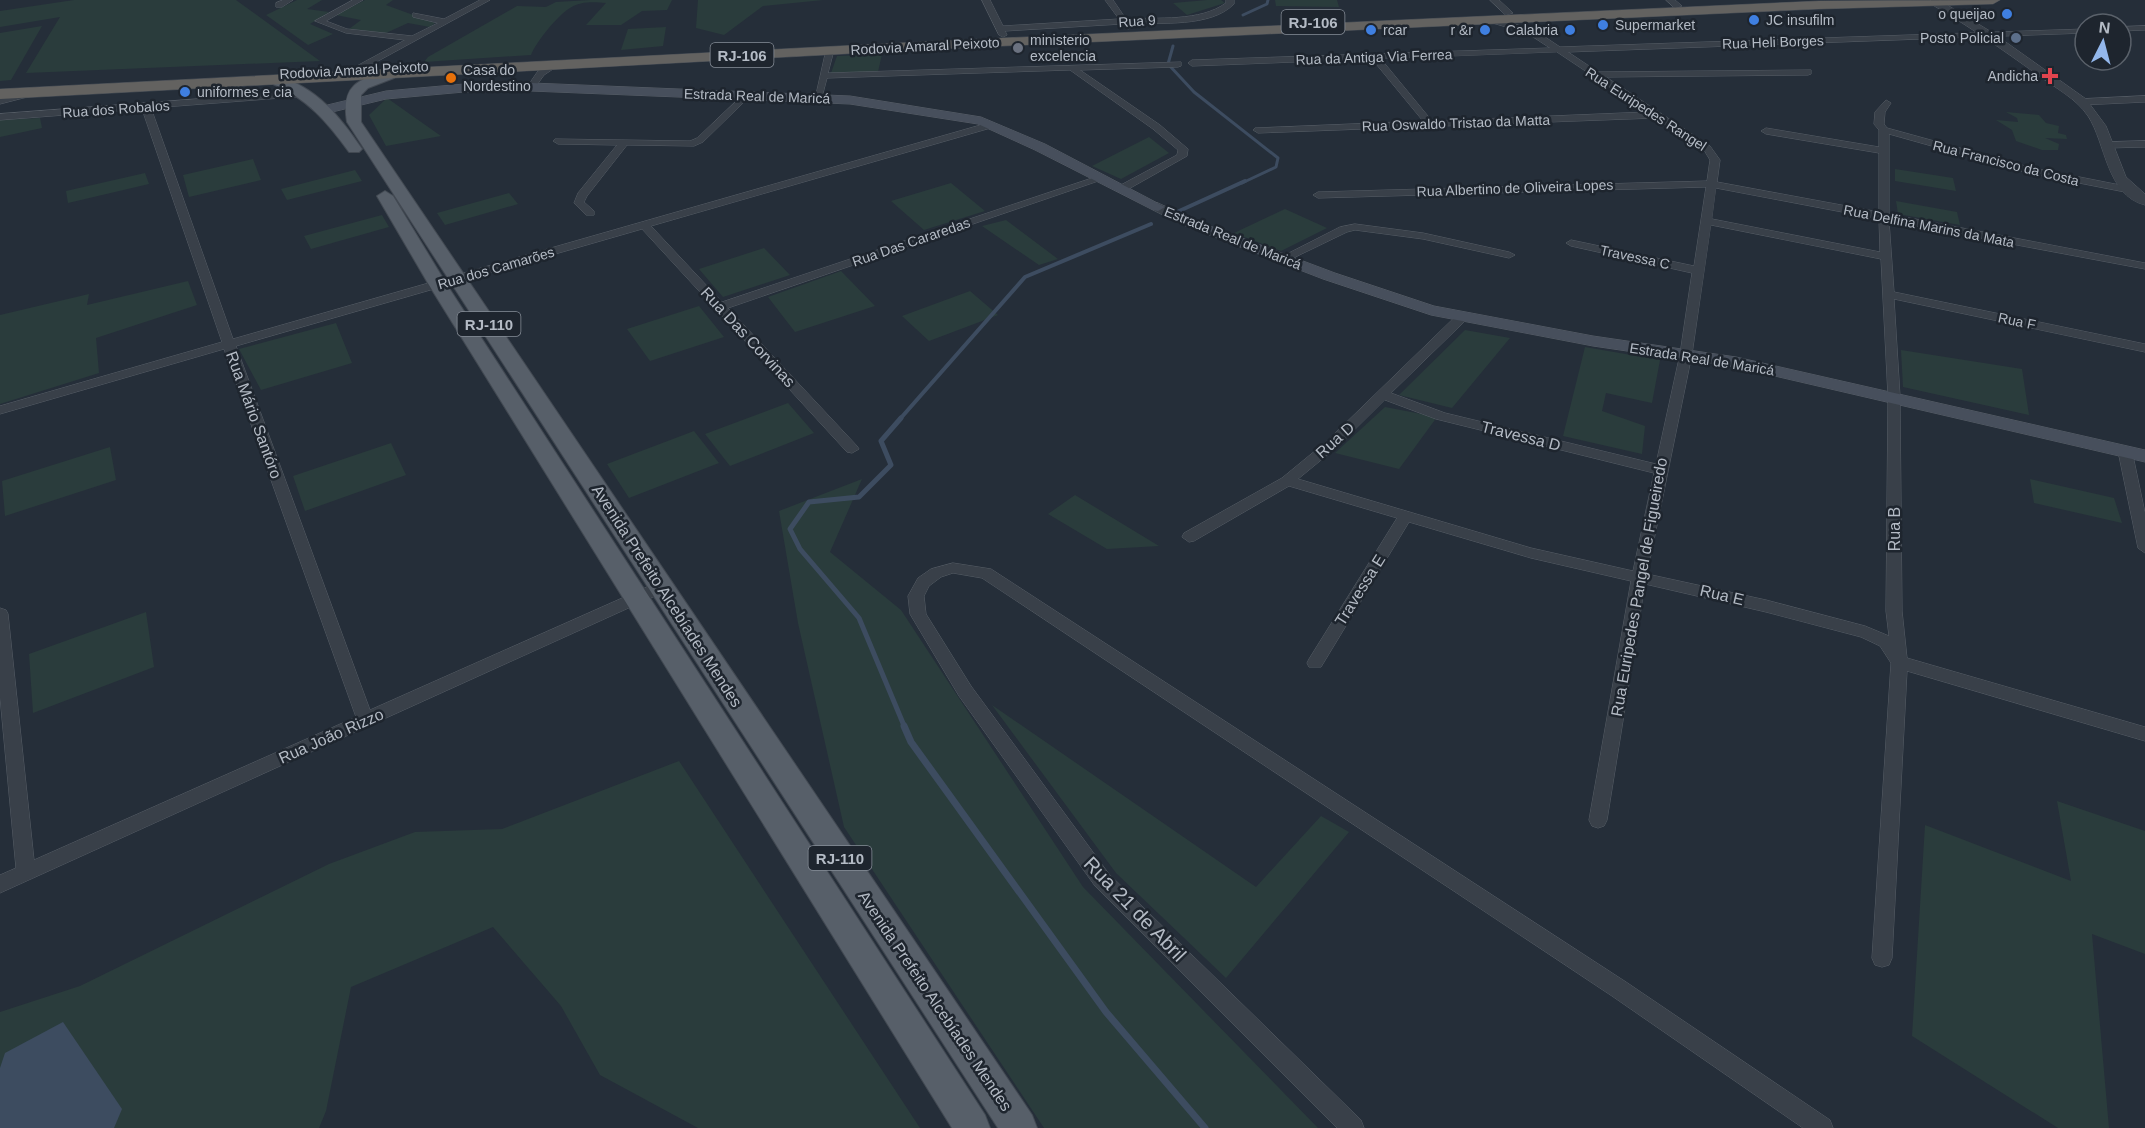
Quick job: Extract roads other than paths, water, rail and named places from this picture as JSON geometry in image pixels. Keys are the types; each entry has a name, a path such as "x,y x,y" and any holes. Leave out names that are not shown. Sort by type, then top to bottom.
{"highway":[{"name":"Rodovia Amaral Peixoto","path":"0,87 356,70 1127,26 1509,13 1674,3 1822,0"},
{"name":"Rodovia Amaral Peixoto","path":"0,94 539,70 555,65 830,50 1993,0"}],"main road":[{"path":"350,103 360,87 389,75"},
{"name":"Avenida Prefeito Alcebíades Mendes","path":"278,81 293,86 353,135 459,279 972,1128"},
{"name":"Estrada Real de Maricá","path":"324,110 350,103 421,91 531,87 818,97 922,110 991,125 1158,207"},
{"name":"Avenida Prefeito Alcebíades Mendes","path":"350,103 354,122 353,135 438,285 1019,1128"},
{"name":"Estrada Real de Maricá","path":"1186,221 1403,302 1462,317 1593,341 1736,362 1894,396 2145,456"}],"street":[{"path":"279,5 289,0"},
{"path":"359,0 319,21 346,30 414,39"},
{"path":"356,70 486,0"},
{"path":"986,0 1002,32"},
{"path":"1109,0 1127,26"},
{"name":"Rua 9","path":"1127,26 1207,15 1226,7 1230,0"},
{"path":"1494,0 1509,13"},
{"path":"1935,2 1990,34 2081,102 2099,124 2113,168 2130,190 2145,201"},
{"path":"416,15 446,22"},
{"path":"1530,31 1530,22 1542,18"},
{"name":"Rua Euripedes Rangel","path":"1492,20 1530,31 1556,51 1713,154 1713,184 1686,354"},
{"name":"Rua Heli Borges","path":"1556,51 2073,31"},
{"path":"818,97 830,50"},
{"name":"Rua da Antiga Via Ferrea","path":"1192,63 1556,51"},
{"path":"1375,57 1430,124"},
{"path":"823,76 1178,64"},
{"path":"1072,68 1102,92 1140,115 1183,149 1182,156 1121,189"},
{"path":"531,87 539,70"},
{"path":"1594,75 1808,72"},
{"path":"0,101 34,92"},
{"name":"Rua dos Robalos","path":"0,117 304,94"},
{"path":"558,141 686,145 695,143 746,96"},
{"path":"2081,102 2145,99"},
{"name":"Rua B","path":"1882,958 1899,662 1894,611 1894,396 1884,218 1885,151 1884,130 1879,124 1880,112 1886,103"},
{"name":"Rua Mário Santóro","path":"146,107 229,345 366,721"},
{"name":"Rua Oswaldo Tristao da Matta","path":"1258,130 1654,115"},
{"name":"Rua dos Camarões","path":"0,410 991,125"},
{"name":"Rua Francisco da Costa","path":"1884,130 2028,170 2130,190"},
{"path":"1766,131 1885,151"},
{"path":"590,213 579,203 582,195 623,144"},
{"path":"2107,145 2145,144"},
{"name":"Rua Das Cararedas","path":"720,307 1102,178"},
{"name":"Rua Albertino de Oliveira Lopes","path":"1318,195 1671,183 1713,184"},
{"name":"Rua Delfina Marins da Mata","path":"1713,184 2145,266"},
{"name":"Estrada Real de Maricá","path":"1158,207 1186,221"},
{"path":"1707,221 1887,257"},
{"name":"Rua Das Corvinas","path":"644,225 852,449"},
{"path":"1283,259 1351,227 1423,236 1509,255"},
{"name":"Travessa C","path":"1571,243 1699,272"},
{"name":"Rua F","path":"1889,294 2145,348"},
{"name":"Rua D","path":"1189,537 1287,481 1332,444 1462,317"},
{"name":"Rua Euripedes Pangel de Figueiredo","path":"1598,820 1639,576 1686,354"},
{"name":"Travessa D","path":"1384,395 1441,416 1660,470"},
{"path":"2125,451 2145,548"},
{"name":"Rua E","path":"1287,481 1561,561 1639,576 1865,632 1886,642 1899,662"},
{"name":"Travessa E","path":"1315,663 1405,517"},
{"name":"Rua 21 de Abril","path":"1353,1128 1102,879 965,692 918,614 916,596 923,582 936,573 953,568 986,573 1599,976 1822,1128"},
{"name":"Rua João Rizzo","path":"0,884 649,593"},
{"path":"0,614 26,872"},
{"path":"1899,662 2145,734"}],"water":[{"path":"63,1022 122,1109 114,1128 0,1128 0,1068 5,1053"}],"waterway":[{"path":"1243,15 1267,4 1268,0"},
{"path":"1173,46 1168,64 1194,92 1278,158 1276,167 1242,183"},
{"path":"1177,212 1245,181"},
{"path":"900,419 1025,277 1151,224"},
{"path":"901,418 881,441 891,465 859,497 809,502 790,529 800,549 859,618 905,728"},
{"path":"904,726 911,742 1106,1012 1205,1128"}],"place":[{"name":"o queijao","path":"2007,14"},
{"name":"JC insufilm","path":"1754,20"},
{"name":"Supermarket","path":"1603,25"},
{"name":"rcar","path":"1371,30"},
{"name":"r &r","path":"1485,30"},
{"name":"Calabria","path":"1570,30"},
{"name":"Posto Policial","path":"2016,38"},
{"name":"ministerio excelencia","path":"1018,48"},
{"name":"Andicha","path":"2050,76"},
{"name":"Casa do Nordestino","path":"451,78"},
{"name":"uniformes e cia","path":"185,92"}]}
